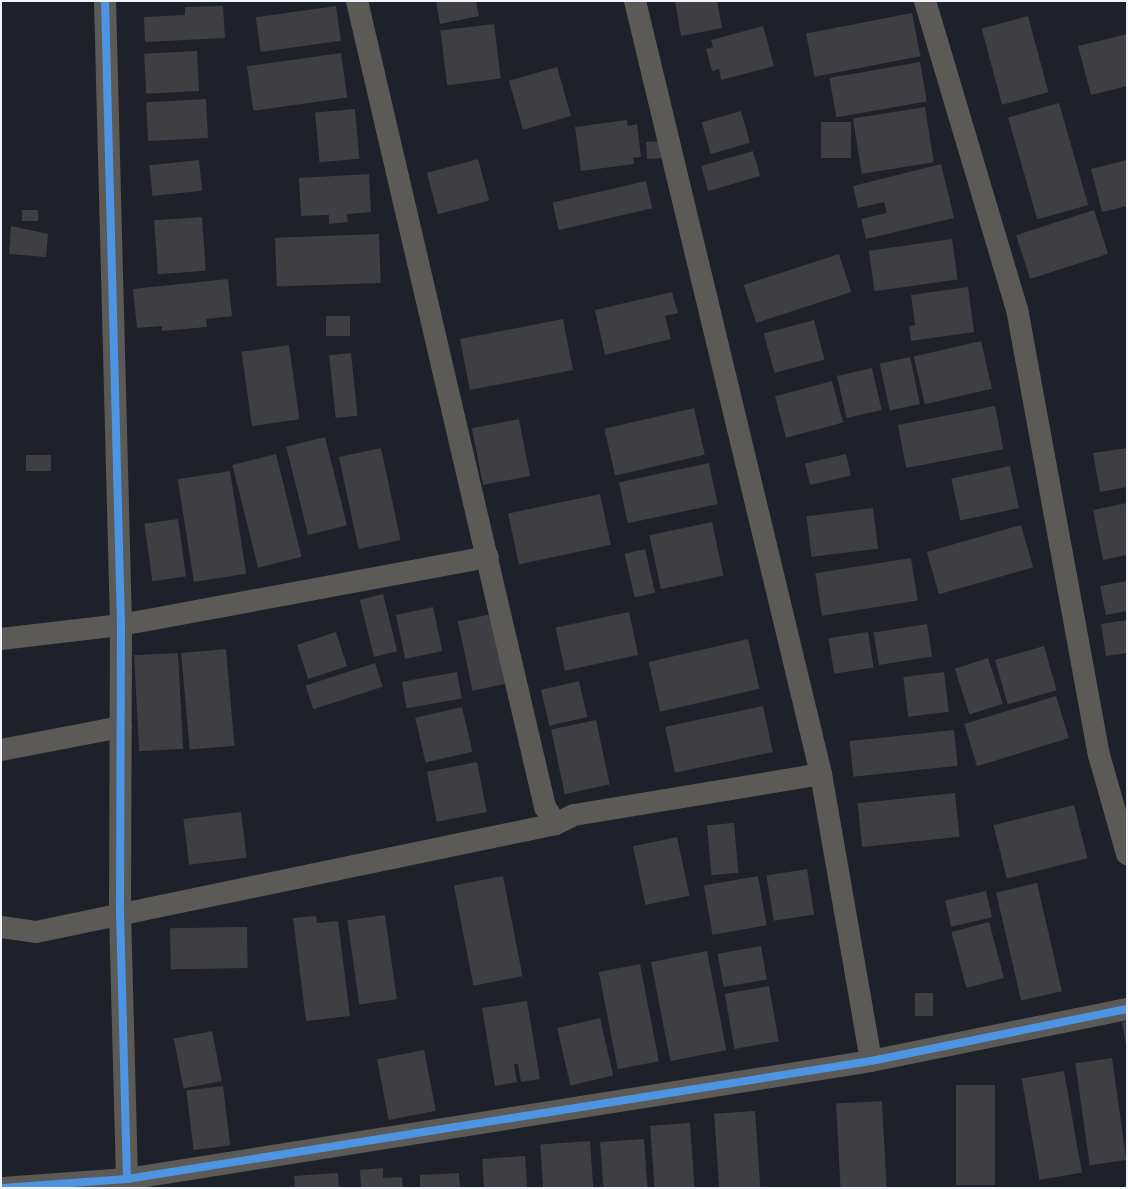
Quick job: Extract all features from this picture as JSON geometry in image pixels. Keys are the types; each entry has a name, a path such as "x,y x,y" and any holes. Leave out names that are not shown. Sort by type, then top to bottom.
{"street":[{"path":"105,1 121,626 120,912 127,1179"},
{"path":"357,1 545,807 556,824"},
{"path":"635,1 821,774 870,1061"},
{"path":"924,1 1017,309 1099,755 1127,854"},
{"path":"1,639 121,626 488,557"},
{"path":"1,750 121,727"},
{"path":"1,927 36,932 120,912 556,824 574,815 821,774"},
{"path":"3,1188 127,1179 870,1061 1127,1009"}],"building":[{"path":"436,1 476,1 479,16 440,24"},
{"path":"675,1 717,1 722,28 681,36"},
{"path":"223,6 225,38 145,42 144,17 185,15 185,7"},
{"path":"336,6 341,41 261,52 256,17"},
{"path":"912,13 920,56 814,77 806,34"},
{"path":"1028,16 1048,92 1002,105 982,28"},
{"path":"494,24 501,79 447,85 440,31"},
{"path":"763,26 774,66 721,80 719,69 712,71 706,49 713,47 711,40"},
{"path":"1127,34 1127,86 1091,95 1078,46"},
{"path":"197,51 199,91 146,94 144,54"},
{"path":"341,53 347,98 253,111 247,66"},
{"path":"920,62 927,101 836,117 829,78"},
{"path":"557,67 571,116 523,130 509,81"},
{"path":"206,99 208,138 148,141 146,102"},
{"path":"1059,103 1088,205 1037,220 1008,118"},
{"path":"925,107 934,162 862,174 853,118"},
{"path":"355,109 359,159 320,162 315,112"},
{"path":"741,111 750,143 711,154 702,122"},
{"path":"627,120 628,126 637,124 641,157 633,158 634,164 581,171 575,127"},
{"path":"821,122 851,122 851,158 821,158"},
{"path":"664,141 665,158 647,159 646,142"},
{"path":"753,151 760,176 708,191 701,166"},
{"path":"478,159 489,201 438,214 427,173"},
{"path":"199,160 202,191 153,196 149,165"},
{"path":"1127,160 1127,206 1102,212 1091,169"},
{"path":"941,164 954,218 866,239 861,219 887,213 884,202 858,208 853,186"},
{"path":"369,174 371,212 347,214 348,222 329,224 329,215 301,216 299,178"},
{"path":"646,181 652,208 559,230 552,203"},
{"path":"22,210 38,210 38,221 22,221"},
{"path":"1094,210 1108,254 1030,279 1016,235"},
{"path":"202,217 206,271 158,274 154,220"},
{"path":"11,226 48,234 46,257 9,254"},
{"path":"379,234 381,283 277,287 275,238"},
{"path":"952,239 958,280 875,291 869,251"},
{"path":"839,254 851,292 756,323 744,285"},
{"path":"228,279 232,316 206,319 207,327 162,331 162,326 137,328 133,289"},
{"path":"968,287 974,332 911,341 909,326 915,325 911,295"},
{"path":"672,292 678,313 665,316 671,339 605,355 595,310"},
{"path":"326,316 350,316 350,336 326,336"},
{"path":"563,319 573,370 470,390 460,339"},
{"path":"814,320 825,360 774,373 764,333"},
{"path":"981,341 992,389 925,404 914,357"},
{"path":"289,345 299,419 252,426 241,352"},
{"path":"351,353 358,416 336,418 329,355"},
{"path":"910,357 920,404 890,410 880,363"},
{"path":"872,368 882,410 847,418 837,376"},
{"path":"832,381 843,423 786,438 775,396"},
{"path":"995,406 1003,449 906,468 898,425"},
{"path":"694,408 705,455 615,475 604,429"},
{"path":"519,419 530,476 483,485 472,428"},
{"path":"325,437 347,525 308,535 286,447"},
{"path":"381,448 401,540 358,549 339,457"},
{"path":"1127,448 1127,487 1100,492 1093,453"},
{"path":"276,454 302,557 258,568 232,465"},
{"path":"846,454 851,475 810,485 805,463"},
{"path":"26,455 51,455 51,471 26,471"},
{"path":"709,463 718,504 628,523 619,482"},
{"path":"1010,466 1019,508 960,521 951,478"},
{"path":"230,471 246,574 194,582 178,479"},
{"path":"600,494 611,545 519,564 508,514"},
{"path":"1127,503 1127,555 1103,560 1093,510"},
{"path":"873,508 878,549 811,557 806,516"},
{"path":"178,519 186,576 152,581 144,524"},
{"path":"712,522 723,576 661,589 649,535"},
{"path":"1021,525 1033,567 939,594 927,552"},
{"path":"645,549 655,593 635,598 625,554"},
{"path":"911,558 918,600 822,616 815,573"},
{"path":"1127,581 1127,611 1106,615 1100,586"},
{"path":"383,594 397,651 374,657 360,600"},
{"path":"433,607 442,651 405,659 396,615"},
{"path":"629,612 638,655 565,671 556,628"},
{"path":"492,614 507,683 473,691 458,621"},
{"path":"1127,620 1127,653 1106,656 1101,624"},
{"path":"927,624 932,657 879,665 874,632"},
{"path":"336,632 347,666 308,679 297,645"},
{"path":"868,632 874,668 834,674 828,638"},
{"path":"748,639 759,689 660,712 649,662"},
{"path":"1044,646 1057,690 1008,704 995,660"},
{"path":"226,649 234,746 190,750 181,653"},
{"path":"178,653 183,749 139,751 134,655"},
{"path":"988,658 1003,704 970,714 955,669"},
{"path":"375,663 383,687 313,709 306,686"},
{"path":"457,672 462,699 407,708 402,682"},
{"path":"944,672 949,712 908,717 903,677"},
{"path":"579,681 587,717 549,726 541,690"},
{"path":"1056,696 1069,738 977,766 964,724"},
{"path":"763,706 773,752 675,773 665,727"},
{"path":"462,707 472,752 426,763 415,718"},
{"path":"596,720 610,785 565,794 551,730"},
{"path":"954,730 958,766 853,777 850,741"},
{"path":"477,762 487,812 437,822 427,772"},
{"path":"955,793 960,837 862,847 858,803"},
{"path":"1074,805 1087,858 1007,878 993,825"},
{"path":"241,812 247,858 189,865 183,819"},
{"path":"734,823 738,873 711,875 707,825"},
{"path":"677,837 689,896 645,905 633,846"},
{"path":"807,869 814,914 774,921 767,875"},
{"path":"503,876 522,976 473,986 454,886"},
{"path":"758,876 767,925 713,935 704,886"},
{"path":"1037,883 1062,991 1021,1001 996,892"},
{"path":"986,891 992,917 951,927 945,900"},
{"path":"385,915 397,999 359,1004 347,920"},
{"path":"316,916 317,923 338,921 350,1016 306,1021 293,918"},
{"path":"989,922 1004,978 966,988 951,932"},
{"path":"247,927 248,968 171,969 170,928"},
{"path":"761,946 767,979 724,987 718,954"},
{"path":"707,951 726,1050 670,1061 651,962"},
{"path":"640,964 659,1061 618,1069 599,972"},
{"path":"769,986 779,1041 734,1049 725,994"},
{"path":"915,993 933,993 933,1016 915,1016"},
{"path":"527,1001 540,1079 521,1082 518,1064 514,1064 517,1082 495,1086 482,1008"},
{"path":"600,1018 613,1075 570,1085 557,1028"},
{"path":"1127,1021 1127,1045 1126,1045 1122,1022"},
{"path":"212,1031 222,1081 183,1089 174,1038"},
{"path":"424,1050 436,1111 389,1120 377,1059"},
{"path":"1112,1058 1126,1160 1090,1165 1075,1063"},
{"path":"1064,1071 1082,1172 1040,1180 1022,1078"},
{"path":"956,1085 995,1085 995,1185 956,1185"},
{"path":"223,1086 230,1146 194,1150 186,1091"},
{"path":"882,1101 887,1188 840,1188 836,1103"},
{"path":"755,1111 760,1188 719,1188 714,1114"},
{"path":"690,1123 695,1188 654,1188 650,1126"},
{"path":"644,1139 647,1188 603,1188 600,1142"},
{"path":"590,1141 593,1188 543,1188 540,1144"},
{"path":"525,1156 527,1188 484,1188 482,1159"},
{"path":"383,1168 383,1178 402,1177 403,1188 361,1188 360,1170"},
{"path":"338,1173 339,1188 295,1188 294,1176"},
{"path":"459,1173 460,1188 420,1188 420,1175"}],"cycle path":[{"path":"105,1 121,625 120,912 127,1179"},
{"path":"3,1188 127,1179 871,1061 1127,1009"}]}
